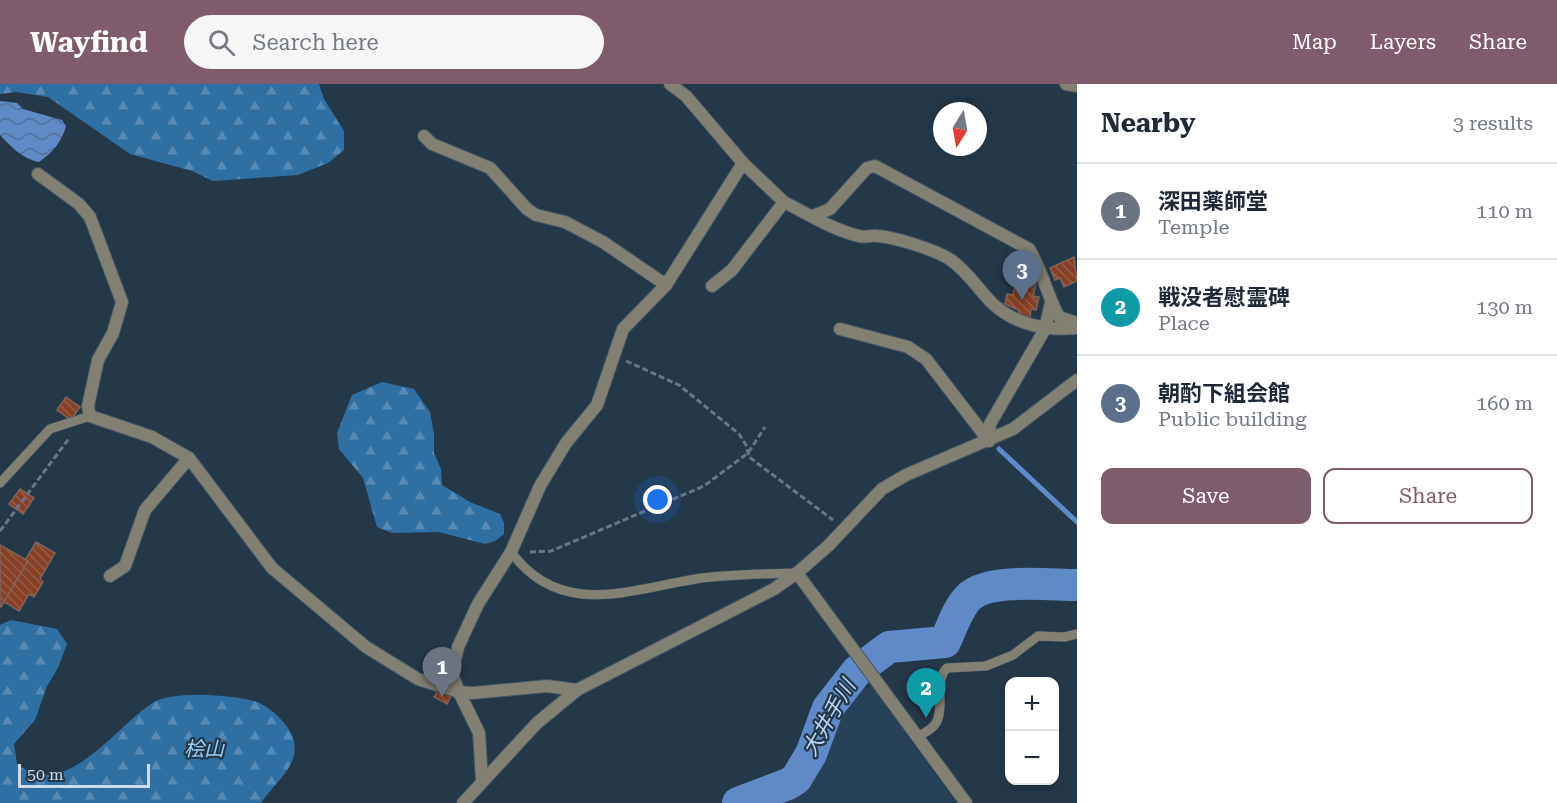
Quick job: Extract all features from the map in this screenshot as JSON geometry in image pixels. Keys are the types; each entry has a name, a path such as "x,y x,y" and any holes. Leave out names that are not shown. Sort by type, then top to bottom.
{"street":[{"path":"670,84 686,96 743,163 784,202 862,237 877,236 934,251 951,260 1004,312 1045,330 1077,326"},
{"path":"1066,84 1077,86"},
{"path":"424,136 432,144 490,168 527,209 536,215 566,222 603,242 666,285"},
{"path":"482,781 479,733 452,674 458,647 478,604 511,552 540,486 566,443 597,405 623,329 666,285 743,163"},
{"path":"813,216 830,209 867,168 875,166 1029,249 1039,266 1051,302 1059,317 1077,326"},
{"path":"38,174 79,204 90,217 122,302 113,333 98,360 88,406 90,416 152,437 189,458 272,567 366,647 418,680 459,692 473,693 547,686 577,690"},
{"path":"712,286 732,270 784,202"},
{"path":"989,441 990,424 1045,330 1051,302"},
{"path":"840,329 908,347 926,359 989,441"},
{"path":"463,803 537,723 577,690 774,589 797,573 882,489 906,475 1013,429 1077,380"},
{"path":"110,576 124,566 145,510 189,458"},
{"path":"797,573 966,803"}],"lane":[{"path":"0,483 50,429 90,416"},
{"path":"511,552 529,572 544,583 577,595 603,595 732,574 797,573"},
{"path":"917,737 931,729 937,720 942,678 947,668 986,666 1013,655 1038,636 1064,637 1077,634"}],"path":[{"path":"614,355 680,385 739,434 749,457 844,529"},
{"path":"511,552 551,551 624,522 704,486 748,453 765,427"},
{"path":"0,531 54,459"}],"shaded area":[{"path":"872,687 956,803 769,803 802,785 812,774 832,721 845,698 859,689"}],"green space":[{"path":"0,84 319,84 324,99 344,131 344,150 328,163 298,175 213,181 192,171 130,154 48,97 16,92 0,94"},
{"path":"382,382 414,389 430,412 434,434 434,453 441,469 442,485 470,502 500,514 504,523 504,534 495,541 485,544 439,532 392,533 377,527 363,478 339,449 337,433 352,395"},
{"name":"桧山","path":"11,620 57,629 67,644 58,668 47,686 35,720 14,744 17,764 35,774 54,774 72,768 89,757 154,702 189,695 232,697 254,701 265,706 291,733 294,744 292,762 261,803 0,803 0,625"}],"water":[{"path":"0,101 17,103 23,109 62,120 66,126 56,147 39,162 13,148 0,135"}],"building":[{"path":"1074,257 1077,281 1064,287 1060,278 1055,280 1050,268"},
{"path":"1016,280 1036,284 1033,296 1039,297 1036,310 1031,309 1030,317 1018,315 1019,310 1005,304 1007,294 1013,295"},
{"path":"66,397 80,407 71,420 57,410"},
{"path":"20,489 34,498 23,514 9,504"},
{"path":"36,542 55,553 40,579 43,582 34,597 29,594 19,611 1,600"},
{"path":"0,545 28,561 1,607 0,606"},
{"path":"439,689 451,696 447,704 434,697"}],"waterway":[{"path":"999,449 1077,522"},
{"name":"大井手川","path":"738,803 796,779 811,754 828,708 857,671 889,647 945,642 962,606 970,596 980,590 1021,584 1077,585"}],"place":[{"name":"朝酌下組会館","path":"1022,300"},
{"name":"深田薬師堂","path":"442,697"},
{"name":"戦没者慰霊碑","path":"926,718"}]}
